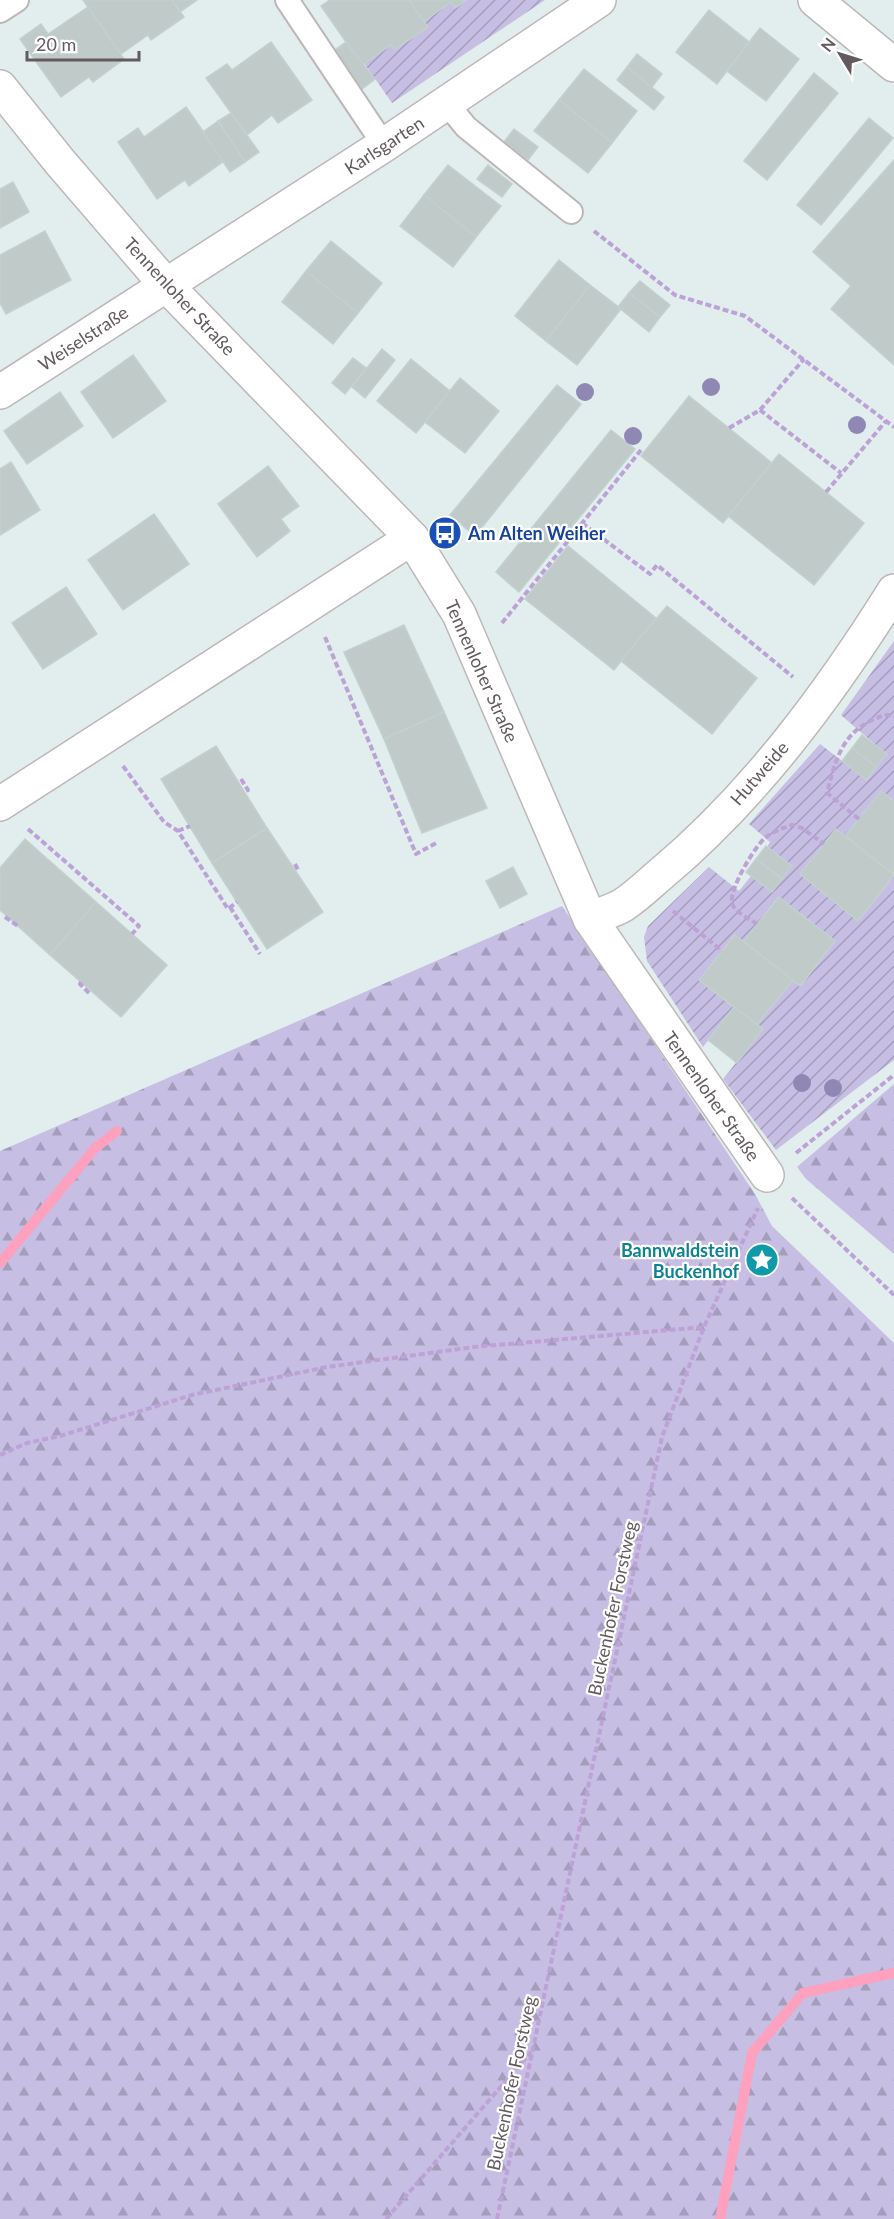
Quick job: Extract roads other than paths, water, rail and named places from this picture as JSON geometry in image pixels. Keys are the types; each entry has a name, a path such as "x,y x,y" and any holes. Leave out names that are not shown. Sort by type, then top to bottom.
{"street":[{"name":"Karlsgarten","path":"166,285 447,104 599,0"},
{"path":"815,0 894,65"},
{"name":"Tennenloher Straße","path":"0,87 64,168 166,285 412,538 459,614 590,919 767,1175"},
{"name":"Weiselstraße","path":"0,392 166,285"},
{"path":"10,813 412,538"},
{"name":"Hutweide","path":"590,919 624,905 689,850 738,799 810,713 863,641 894,591"}],"lane":[{"path":"0,11 17,0"},
{"path":"291,1 384,145"},
{"path":"447,104 465,127 571,212"}],"waterway":[{"path":"0,1263 95,1148 117,1131"},
{"path":"720,2219 752,2053 803,1993 894,1973"}],"place":[{"name":"Am Alten Weiher","path":"445,533"},
{"name":"Bannwaldstein Buckenhof","path":"762,1260"}]}
